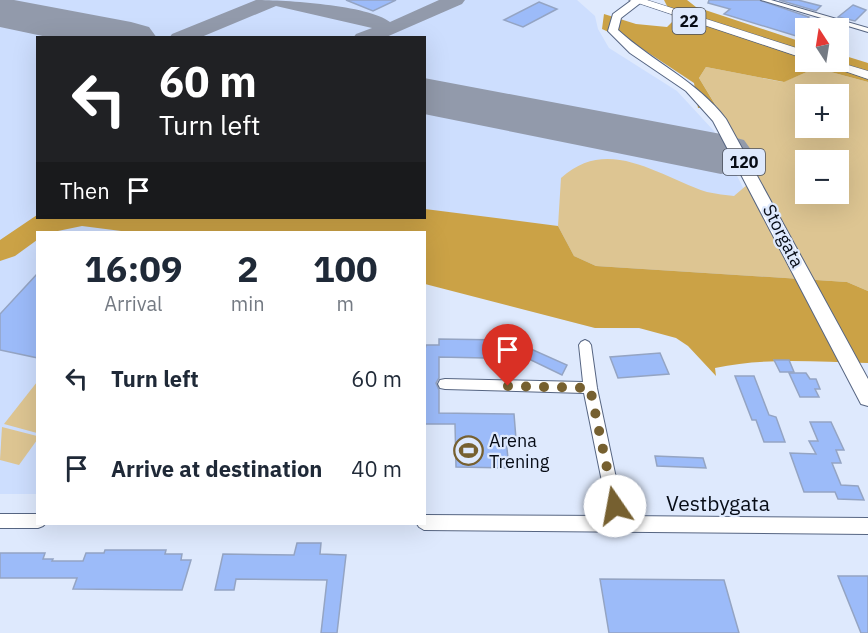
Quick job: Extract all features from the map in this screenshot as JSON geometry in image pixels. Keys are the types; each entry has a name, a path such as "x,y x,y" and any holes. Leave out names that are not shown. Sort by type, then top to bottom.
{"highway":[{"name":"22","path":"634,3 795,52"},
{"path":"849,69 868,75"}],"main road":[{"path":"624,43 613,31 612,24 634,3"},
{"path":"624,43 622,22 634,3"},
{"name":"Storgata","path":"624,43 690,88 719,119 868,398"}],"street":[{"path":"764,0 868,30"},
{"path":"585,345 590,388 618,524"},
{"path":"445,384 590,388"},
{"path":"0,521 36,521"},
{"name":"Vestbygata","path":"426,522 868,526"}],"shaded area":[{"path":"0,0 577,0 595,16 598,29 609,48 677,91 714,131 816,330 595,328 426,283 426,231 36,231 36,494 0,494"},
{"path":"664,0 687,0 696,7 795,40 795,72 807,72 784,82 706,67 699,78 716,106 698,108 694,83 635,44 602,29 604,14 636,24 667,27 674,20"},
{"path":"849,57 868,63 868,82 831,72 849,72"},
{"path":"706,67 783,82 807,72 831,72 868,82 868,291 847,282 596,266 574,256 558,226 561,178 579,166 597,160 615,159 652,169 707,192 734,196 748,184 726,122 699,78"},
{"path":"426,209 558,226 574,256 596,266 847,282 868,291 868,363 753,362 715,368 716,376 688,346 676,338 639,328 595,328 426,284 426,231 121,231 82,226 58,231 36,231 36,241 15,256 0,261 0,240 36,216 36,219 426,219"},
{"path":"36,383 36,433 4,424"},
{"path":"2,427 36,436 36,441 19,465 0,460"}],"building":[{"path":"346,0 396,0 373,11"},
{"path":"709,0 759,0 809,17 795,18 795,36 724,14 730,9 708,3"},
{"path":"779,0 798,0 821,6 816,11"},
{"path":"539,2 557,9 523,27 504,20"},
{"path":"853,5 866,10 855,21 838,17"},
{"path":"36,275 36,358 0,350 0,314"},
{"path":"439,339 503,340 504,349 531,349 567,365 562,375 529,359 439,357 439,378 436,383 439,390 439,413 514,414 516,439 506,439 509,468 456,467 455,424 426,424 426,345 439,345"},
{"path":"660,353 669,374 618,378 610,357"},
{"path":"774,360 789,360 794,372 780,372"},
{"path":"789,373 806,373 810,379 816,379 820,389 815,389 819,397 800,397"},
{"path":"735,376 754,376 769,415 776,417 785,442 764,442 756,420 752,420"},
{"path":"810,422 831,422 844,450 836,450 841,463 832,463 841,485 858,486 864,500 838,499 835,492 804,492 790,453 816,454 809,441 818,441"},
{"path":"655,456 703,458 706,468 657,466"},
{"path":"297,543 321,543 320,554 346,555 337,633 321,633 327,580 236,579 234,590 215,590 223,554 294,555"},
{"path":"105,550 166,550 165,554 182,554 181,560 191,560 182,590 73,589 77,578 0,578 0,553 45,553 43,559 53,559 52,561 83,561 86,553 104,553"},
{"path":"838,576 868,576 868,633 861,633"},
{"path":"600,579 724,580 739,633 609,633"}],"taxiway":[{"path":"184,36 273,0"},
{"path":"369,36 400,25 455,0"},
{"path":"284,4 371,20 381,24"}],"runway":[{"path":"0,12 121,36"},
{"path":"426,96 721,154"}],"place":[{"name":"Arena Trening","path":"468,451"}],"route":[{"path":"508,386 590,388 615,506"}]}
